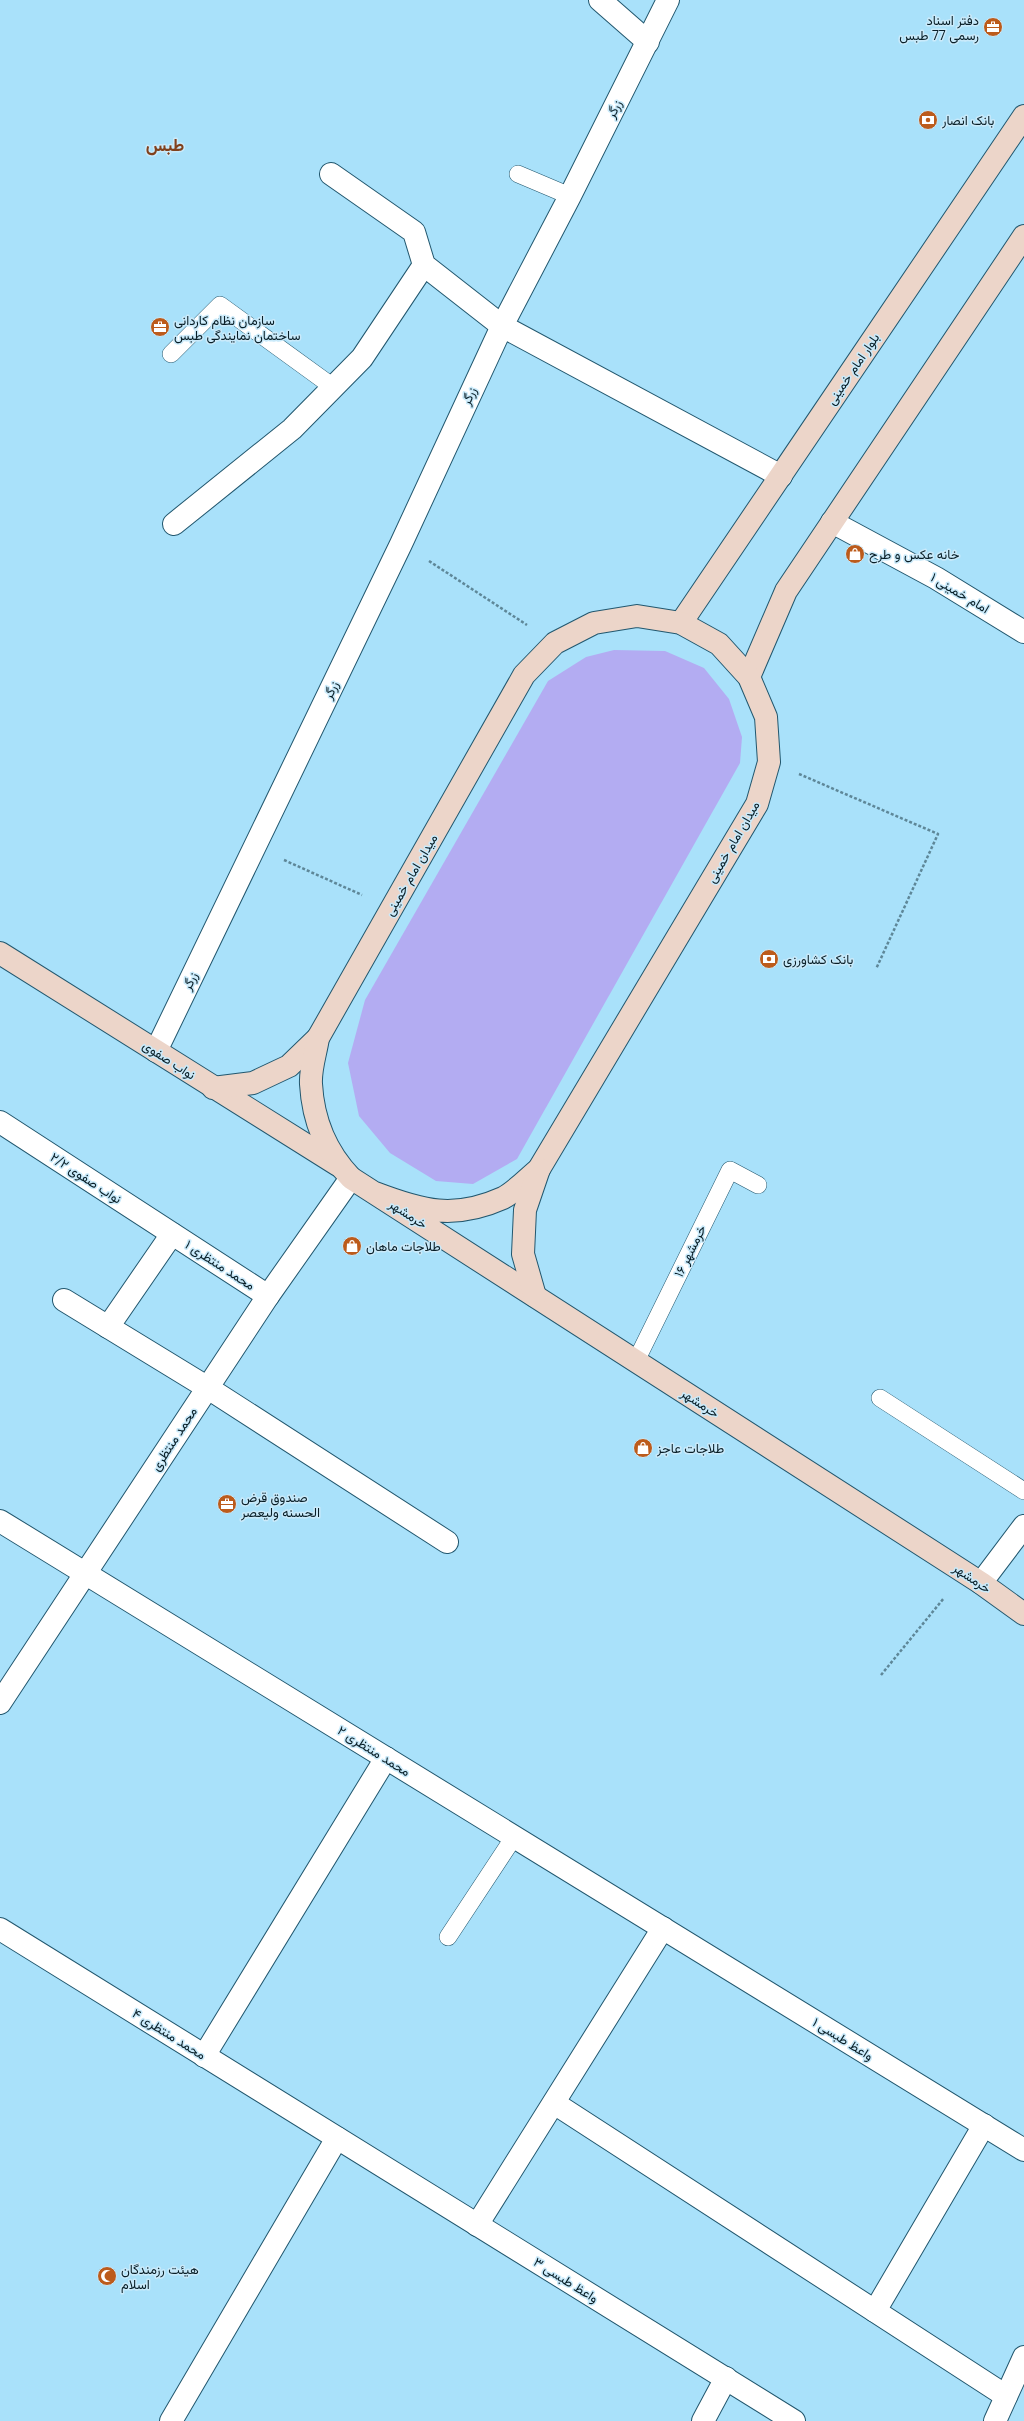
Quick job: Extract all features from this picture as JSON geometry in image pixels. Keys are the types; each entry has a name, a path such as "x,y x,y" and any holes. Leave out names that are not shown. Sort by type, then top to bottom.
{"main road":[{"name":"بلوار امام خمینی","path":"681,623 1024,116"},
{"path":"749,677 786,592 1024,236"},
{"name":"میدان امام خمینی","path":"637,616 681,623 719,644 749,677 766,717 769,762 757,804 539,1169 504,1197 461,1212 417,1209 375,1193 345,1172 317,1127 310,1082 318,1038 524,675 555,643 594,622 637,616"},
{"name":"نواب صفوی","path":"0,953 345,1172"},
{"path":"213,1088 253,1084 289,1066 318,1038"},
{"path":"535,1296 524,1254 524,1218 525,1210 539,1169"},
{"name":"خرمشهر","path":"375,1193 973,1578 1024,1614"}],"street":[{"path":"600,0 648,42"},
{"name":"زرگر","path":"156,1052 401,544 502,326 570,196 668,0"},
{"path":"331,174 414,232 424,264 502,326 780,476"},
{"path":"174,524 292,429 362,358 424,264"},
{"name":"امام خمینی ۱","path":"832,522 936,578 1024,632"},
{"name":"نواب صفوی ۲/۲","path":"0,1122 172,1234"},
{"name":"محمد منتظری","path":"0,1703 268,1296 345,1172"},
{"path":"108,1327 172,1234"},
{"name":"محمد منتظری ۱","path":"172,1234 268,1296"},
{"path":"64,1300 208,1388 447,1542"},
{"name":"محمد منتظری ۲","path":"0,1521 663,1928"},
{"path":"973,1578 1024,1526"},
{"path":"204,2056 386,1758"},
{"path":"477,2225 663,1928"},
{"name":"واعظ طبسی ۱","path":"663,1928 1024,2150"},
{"name":"محمد منتظری ۴","path":"0,1929 337,2138"},
{"path":"554,2102 1006,2396"},
{"path":"874,2311 984,2125"},
{"path":"171,2421 337,2138"},
{"name":"واعظ طبسی ۳","path":"337,2138 794,2421"},
{"path":"995,2421 1024,2357"},
{"path":"703,2421 726,2378"}],"lane":[{"path":"518,174 570,196"},
{"path":"171,354 220,305 333,387"},
{"name":"خرمشهر ۱۶","path":"636,1361 730,1170 758,1185"},
{"path":"880,1398 1024,1491"},
{"path":"448,1937 514,1837"}],"path":[{"path":"401,544 555,643"},
{"path":"769,762 938,834 876,969"},
{"path":"255,847 392,908"},
{"path":"881,1675 973,1578"}],"shaded area":[{"path":"614,650 665,651 704,668 729,699 742,737 740,763 517,1159 473,1184 436,1181 390,1153 359,1116 348,1063 365,1000 548,681 586,657"}],"place":[{"name":"دفتر اسناد رسمی 77 طبس","path":"993,27"},
{"name":"بانک انصار","path":"928,120"},
{"name":"سازمان نظام کاردانی ساختمان نمایندگی طبس","path":"160,327"},
{"name":"خانه عکس و طرح","path":"855,554"},
{"name":"بانک کشاورزی","path":"769,959"},
{"name":"طلاجات ماهان","path":"352,1246"},
{"name":"طلاجات عاجز","path":"643,1448"},
{"name":"صندوق قرض الحسنه ولیعصر","path":"227,1504"},
{"name":"هیئت رزمندگان اسلام","path":"107,2276"}],"district":[{"name":"طبس","path":"165,145"}]}
